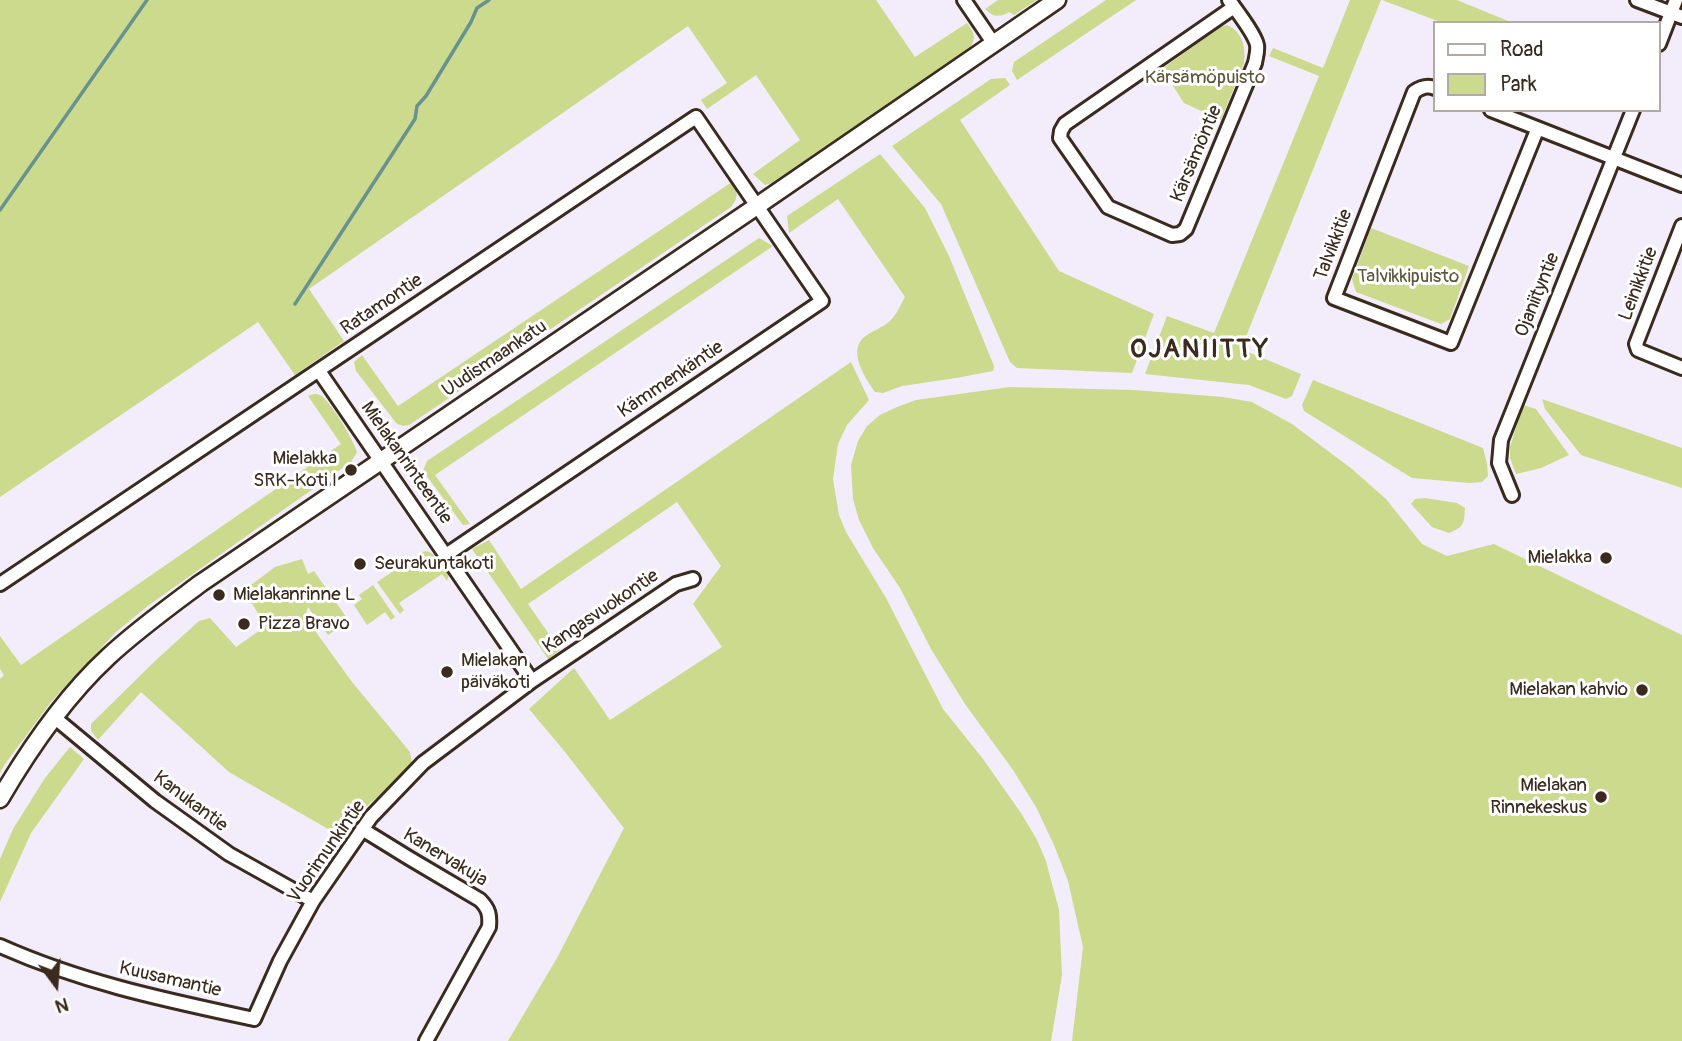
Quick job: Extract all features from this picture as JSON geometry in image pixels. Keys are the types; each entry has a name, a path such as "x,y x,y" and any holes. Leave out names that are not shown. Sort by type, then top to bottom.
{"street":[{"path":"964,0 994,44"},
{"name":"Uudismaankatu","path":"0,799 16,772 84,682 147,623 201,583 1057,0"},
{"path":"1637,0 1676,15"},
{"path":"1661,41 1676,15 1676,0"},
{"name":"Kärsämöntie","path":"1232,4 1255,39 1255,63 1186,229 1172,235 1108,207 1060,138 1061,131 1065,124 1232,4"},
{"name":"Talvikkitie","path":"1434,88 1420,87 1414,92 1334,298 1451,343 1537,130"},
{"path":"1496,112 1682,185"},
{"name":"Ojaniityntie","path":"1512,495 1499,463 1501,440 1632,112"},
{"name":"Ratamontie","path":"0,584 696,117 757,206"},
{"name":"Kämmenkäntie","path":"446,555 822,301 757,206"},
{"name":"Leinikkitie","path":"1682,226 1636,344 1638,350 1682,368"},
{"name":"Mielakanrinteentie","path":"318,371 532,681"},
{"name":"Kangasvuokontie","path":"532,681 676,584 693,579"},
{"name":"Vuorimunkintie","path":"254,1019 280,961 313,901 371,817 423,763 532,681"},
{"name":"Kanukantie","path":"55,718 155,801 229,854 313,901"},
{"name":"Kanervakuja","path":"362,829 480,900 487,907 490,916 489,927 426,1041"},
{"name":"Kuusamantie","path":"0,946 44,965 114,987 254,1019"}],"green space":[{"path":"0,0 876,0 915,57 967,23 974,37 970,48 772,183 765,185 753,174 800,140 756,75 707,109 701,100 727,83 688,26 309,289 344,341 295,375 258,322 0,497"},
{"path":"998,0 1037,0 1014,15 1009,12 996,16 985,9"},
{"path":"1106,0 1136,0 1017,80 1012,71 1014,62"},
{"path":"1350,0 1381,0 1241,349 1301,374 1292,396 1286,399 1249,385 1145,374 1167,316 1214,333 1319,76 1269,56 1273,48 1323,68"},
{"path":"1382,0 1457,0 1508,21 1438,21"},
{"name":"Kärsämöpuisto","path":"1227,25 1240,36 1244,46 1244,63 1221,120 1184,103 1162,69 1220,27"},
{"path":"1005,78 1010,85 960,120 1059,271 1154,314 1132,373 1017,368 1010,362 941,204 892,146 991,79"},
{"path":"880,154 925,208 949,256 994,366 993,371 902,386 883,393 875,392 860,366 857,351 859,344 863,338 891,320 905,297 838,199 789,233 787,216"},
{"path":"732,182 737,195 731,207 409,425 397,424 356,371 354,362 362,355 398,406"},
{"name":"Talvikkipuisto","path":"1371,228 1469,266 1450,319 1441,324 1356,292 1352,279"},
{"path":"759,238 773,246 435,475 470,524 463,525 423,471 427,461"},
{"path":"851,362 869,400 847,425 838,444 833,479 839,515 846,532 886,598 943,709 1021,813 1046,861 1059,910 1062,975 1051,1041 508,1041 557,958 624,828 529,709 574,668 610,720 722,647 693,604 721,566 677,502 528,604 560,650 548,659 472,549 489,540 521,589"},
{"path":"1313,380 1483,448 1488,476 1482,482 1469,483 1412,478 1304,411 1302,405"},
{"path":"1010,387 1134,390 1252,402 1292,424 1352,469 1386,499 1422,544 1447,556 1494,544 1682,635 1682,1041 1072,1041 1083,947 1068,881 1054,845 1036,807 1013,770 965,704 931,649 900,588 873,548 859,520 853,499 851,465 858,441 867,426 880,415 916,400"},
{"path":"320,395 330,404 351,439 357,452 351,462 149,605 116,632 51,702 0,773 0,679 4,675 0,669 0,636 21,665 341,444 308,396"},
{"path":"1542,399 1682,448 1682,488 1581,455 1545,409"},
{"path":"1523,405 1536,409 1569,455 1541,468 1516,474 1510,458 1510,447"},
{"path":"1415,499 1457,503 1465,508 1462,524 1458,529 1449,533 1432,527 1411,504"},
{"path":"427,551 445,567 449,574 447,581 442,574 399,603 404,610 400,614 377,582"},
{"path":"302,559 308,574 314,571 349,621 328,635 308,607 305,617 352,682 410,752 412,763 409,770 368,805 342,837 229,772 141,692 98,740 91,731 91,724 199,621 210,618 236,647 266,626 246,594 247,588 275,567"},
{"path":"373,585 395,617 391,620 385,612 367,625 354,605 362,599 359,595"},
{"path":"70,747 84,759 31,833 0,902 0,859 13,829 45,778"}],"waterway":[{"path":"0,210 147,0"},
{"path":"295,304 415,119 417,106 426,96 477,8 489,0"}],"place":[{"name":"Mielakka SRK-Koti I","path":"351,470"},
{"name":"Mielakka","path":"1606,558"},
{"name":"Seurakuntakoti","path":"360,564"},
{"name":"Mielakanrinne L","path":"219,595"},
{"name":"Pizza Bravo","path":"244,624"},
{"name":"Mielakan päiväkoti","path":"447,672"},
{"name":"Mielakan kahvio","path":"1642,690"},
{"name":"Mielakan Rinnekeskus","path":"1601,797"}],"district":[{"name":"OJANIITTY","path":"1200,350"}]}
